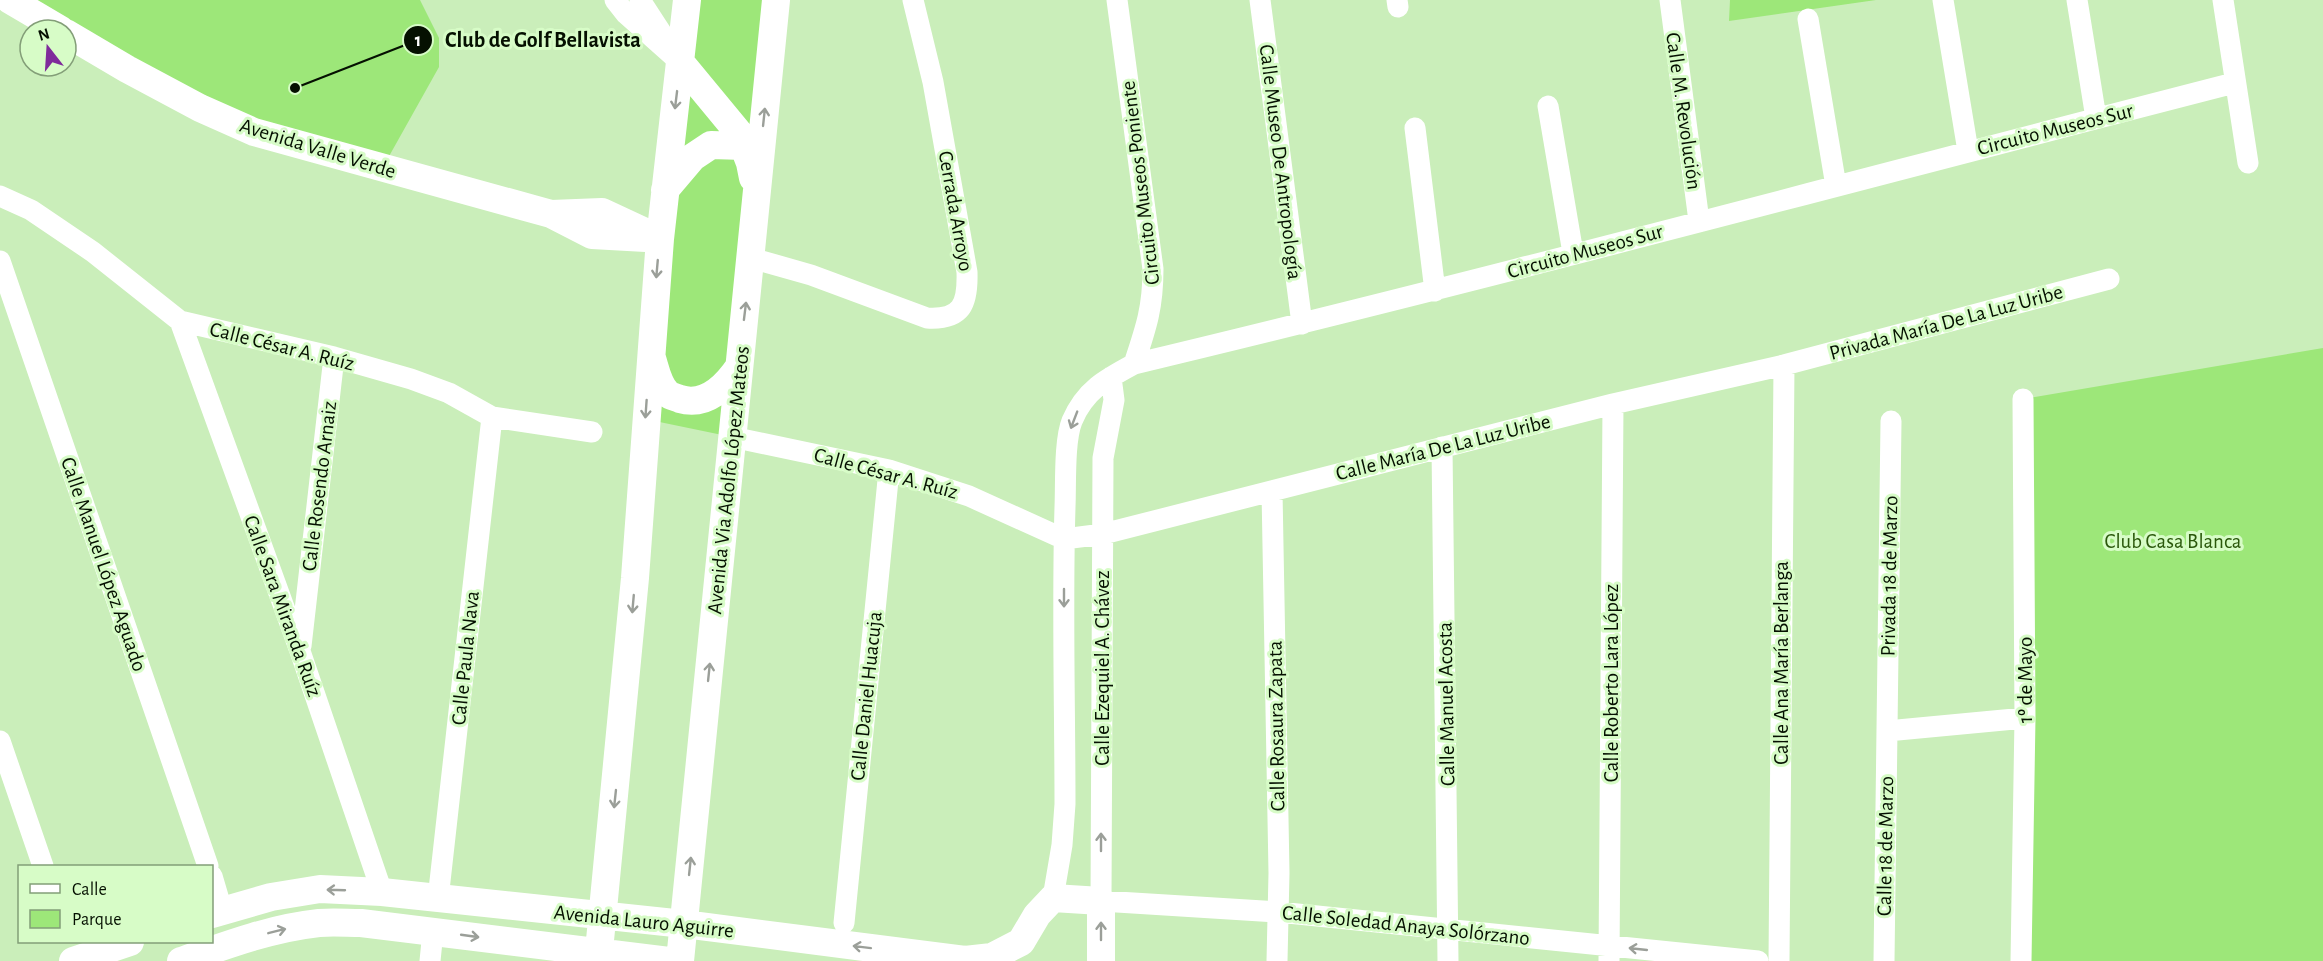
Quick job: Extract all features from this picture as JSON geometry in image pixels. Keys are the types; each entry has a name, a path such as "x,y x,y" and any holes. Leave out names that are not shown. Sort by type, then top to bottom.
{"main road":[{"path":"10,0 41,18"},
{"path":"598,957 635,579 660,239 687,0"},
{"name":"Avenida Via Adolfo López Mateos","path":"680,961 776,0"},
{"name":"Avenida Valle Verde","path":"78,40 200,108 254,132 551,214 602,212 660,239"},
{"path":"681,63 738,132 744,146 756,198"},
{"path":"665,190 693,156 711,145 744,146"},
{"path":"650,351 658,381 669,395 687,401 716,394 739,367"},
{"name":"Avenida Lauro Aguirre","path":"217,912 272,897 320,889 382,892 684,924 965,960 1022,951 1037,915 1053,898"},
{"name":"Calle Soledad Anaya Solórzano","path":"1053,898 1101,901"},
{"name":"Calle Ezequiel A. Chávez","path":"1101,901 1101,961"},
{"name":"Avenida Lauro Aguirre","path":"181,961 236,952 282,929 320,923 361,923 433,931 598,957 669,961"},
{"path":"74,961 127,943"}],"street":[{"path":"615,0 626,14 681,63"},
{"path":"640,0 681,63"},
{"path":"650,0 681,63"},
{"name":"Cerrada Arroyo","path":"751,258 811,275 927,318 941,318 955,313 964,305 968,289 968,272 933,82 914,0"},
{"name":"Circuito Museos Poniente","path":"1117,0 1153,269 1153,297 1148,322 1134,364"},
{"name":"Calle Museo De Antropología","path":"1260,0 1302,324"},
{"name":"Calle M. Revolución","path":"1670,0 1699,221"},
{"path":"1943,0 1968,151"},
{"path":"2077,0 2096,118"},
{"path":"2223,0 2248,163"},
{"path":"1808,19 1836,186"},
{"name":"Circuito Museos Sur","path":"1064,539 1071,423 1086,396 1111,377 1134,364 1435,291 1573,253 2234,83"},
{"path":"1548,106 1573,253"},
{"path":"1415,128 1435,291"},
{"name":"Calle César A. Ruíz","path":"0,196 32,210 93,252 180,321 334,357 411,379 449,393 492,417 592,432"},
{"name":"Calle Manuel López Aguado","path":"0,261 207,865"},
{"name":"Privada María De La Luz Uribe","path":"1784,365 2109,279"},
{"name":"Calle Sara Miranda Ruíz","path":"180,321 300,651 382,892"},
{"name":"Calle Rosendo Arnaiz","path":"300,651 334,357"},
{"name":"Calle María De La Luz Uribe","path":"1103,534 1613,404 1784,365"},
{"name":"Calle Ana María Berlanga","path":"1779,961 1784,365"},
{"name":"Calle Ezequiel A. Chávez","path":"1101,901 1103,458 1114,400 1111,377"},
{"name":"1º de Mayo","path":"2021,961 2025,718 2023,399"},
{"name":"Calle Roberto Lara López","path":"1609,953 1613,404"},
{"name":"Calle Paula Nava","path":"438,899 492,417"},
{"name":"Privada 18 de Marzo","path":"1887,731 1891,421"},
{"name":"Calle César A. Ruíz","path":"732,437 889,470 969,496 1064,539"},
{"name":"Calle Manuel Acosta","path":"1442,447 1448,961"},
{"name":"Calle Daniel Huacuja","path":"844,923 889,470"},
{"name":"Calle Rosaura Zapata","path":"1272,491 1277,961"},
{"path":"1064,539 1103,534"},
{"name":"Calle Ezequiel A. Chávez","path":"1053,898 1062,845 1065,804 1064,539"},
{"path":"1887,731 2025,718"},
{"name":"Calle 18 de Marzo","path":"1884,961 1887,731"},
{"path":"0,741 42,865"},
{"path":"213,883 217,912"},
{"name":"Calle Soledad Anaya Solórzano","path":"1101,901 1278,912 1449,930 1609,953 1758,961"},
{"path":"430,961 433,931"},
{"path":"68,943 74,961"}],"green space":[{"path":"10,0 420,0 439,38 439,67 383,167 254,132 78,37 78,18 43,18"},
{"path":"687,0 776,0 732,437 645,419"},
{"path":"1730,0 1876,0 1729,21"},
{"name":"Club Casa Blanca","path":"2323,348 2323,961 2021,961 2023,399"}],"place":[{"name":"Club de Golf Bellavista","path":"295,88"}]}
